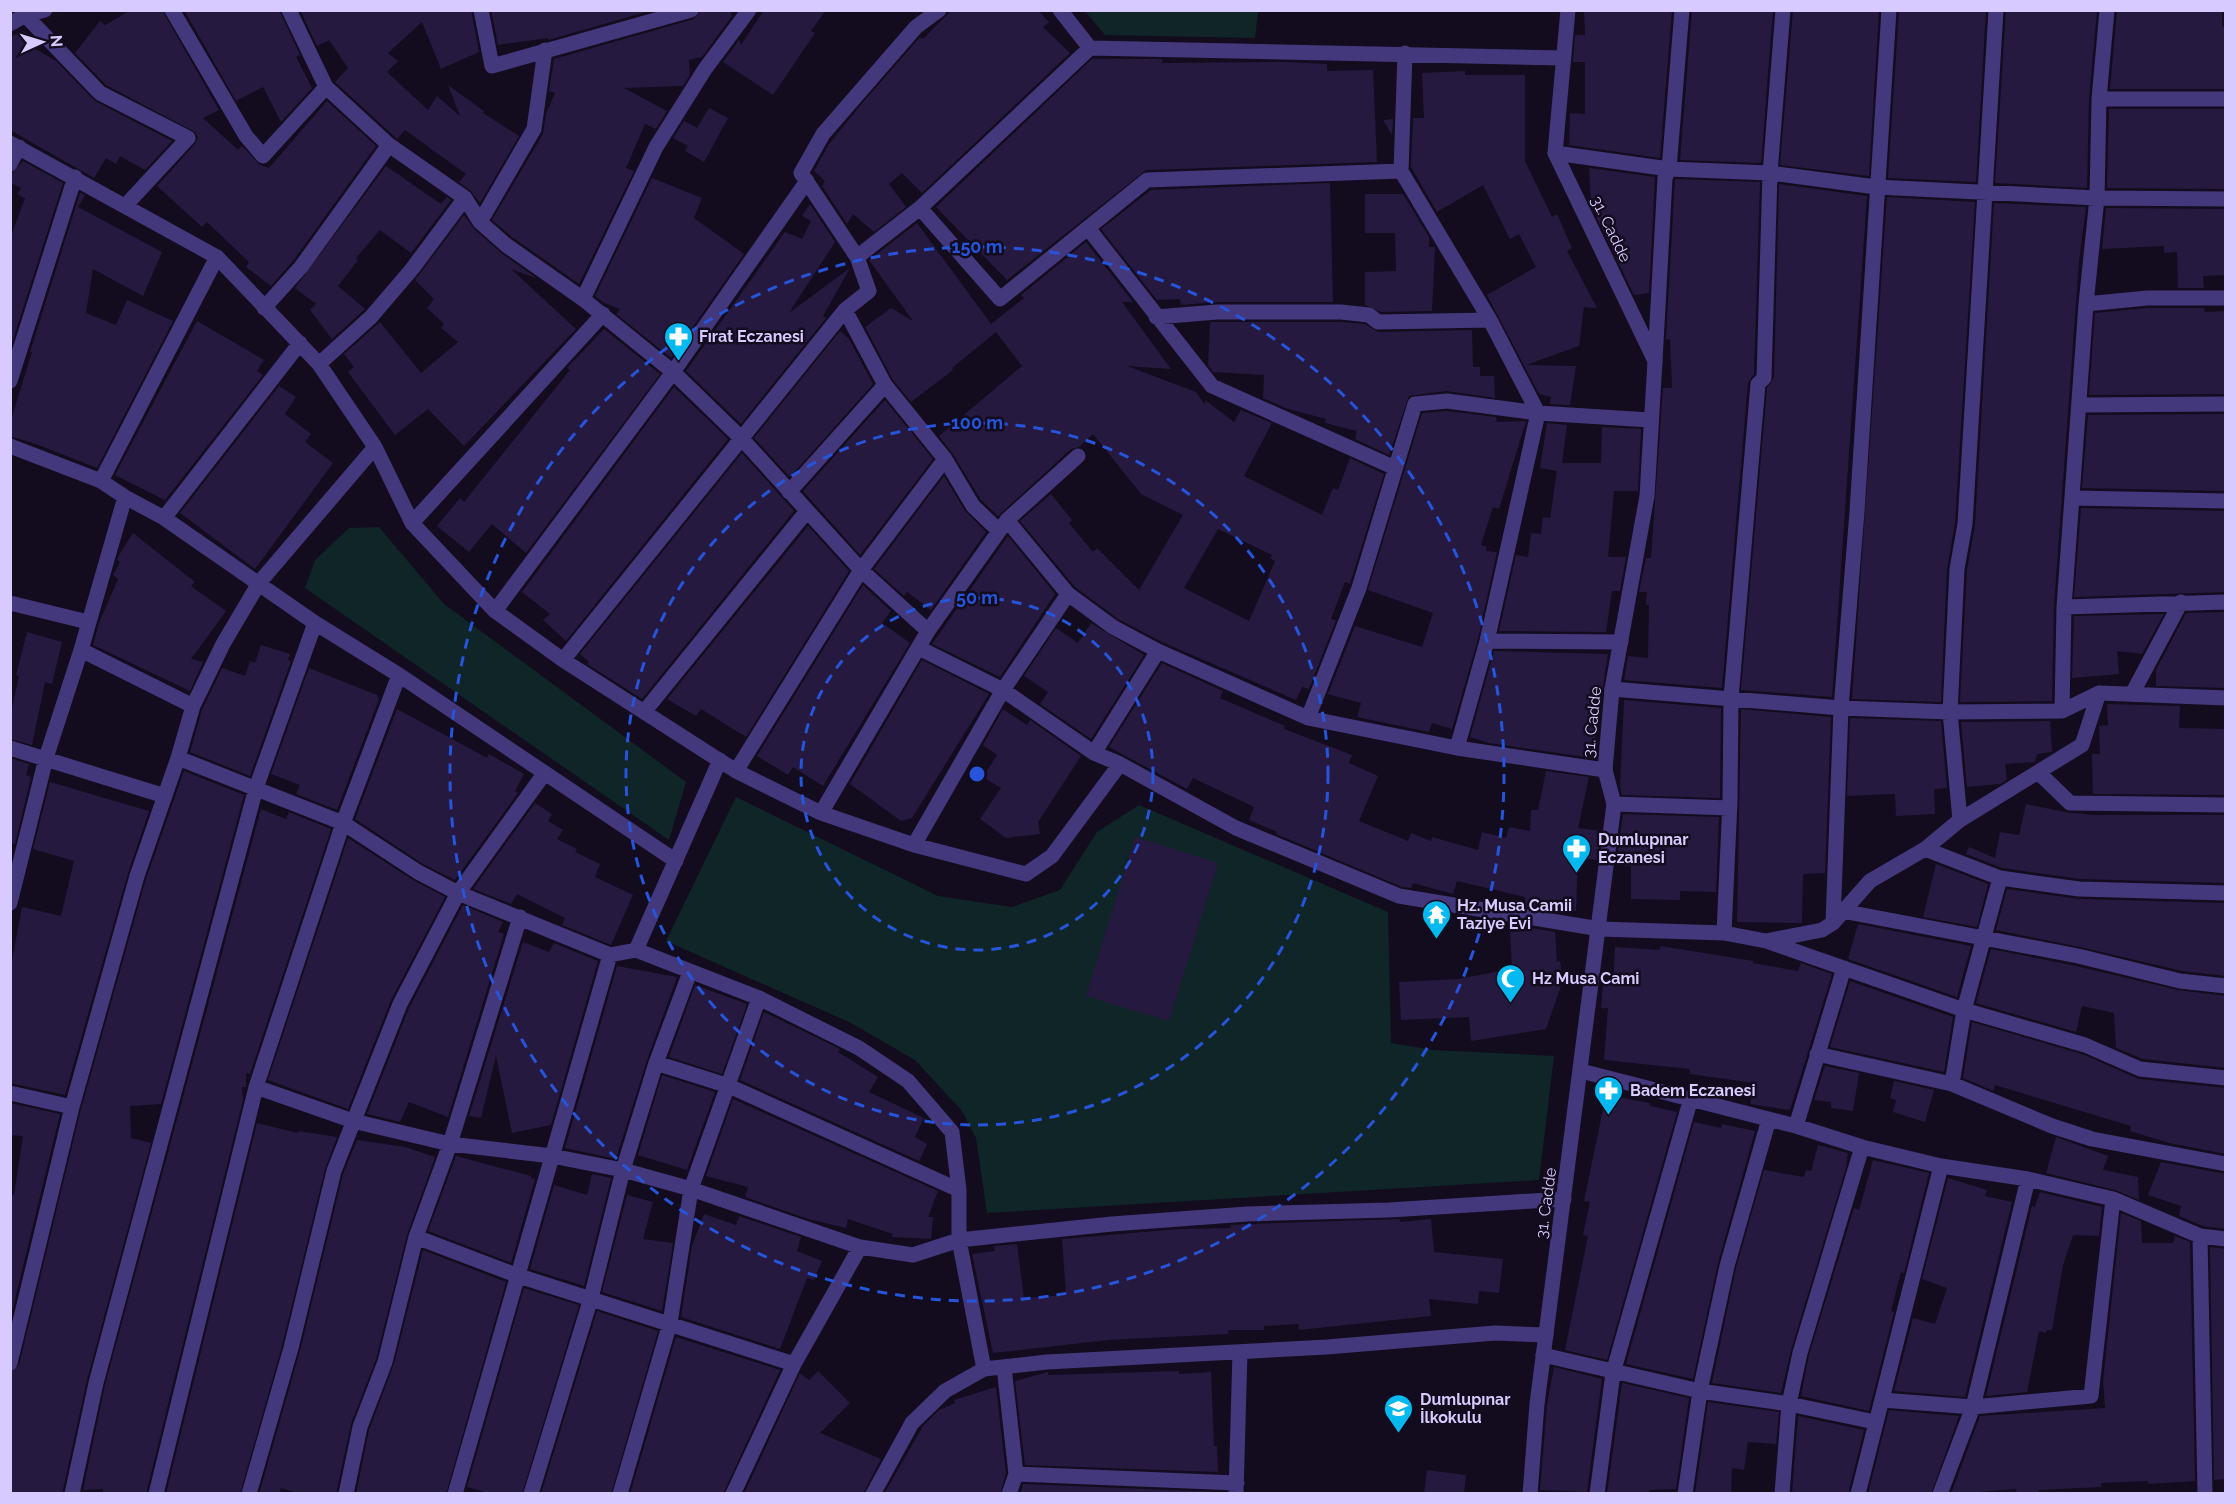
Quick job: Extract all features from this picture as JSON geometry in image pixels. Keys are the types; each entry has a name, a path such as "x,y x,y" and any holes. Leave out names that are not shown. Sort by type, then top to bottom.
{"street":[{"path":"10,24 26,13 45,10"},
{"path":"172,10 246,136 263,156 326,87"},
{"path":"290,10 326,87 389,144 465,198 480,222 506,245 603,314 673,372 742,439 861,570 928,631"},
{"path":"481,10 492,66 691,10"},
{"path":"583,299 656,147 705,69 749,10"},
{"path":"563,660 845,310 869,291 857,257 801,173 823,134 916,27 939,10"},
{"path":"1060,10 1090,48"},
{"path":"1568,10 1555,153 1669,169 1770,173 1876,187 2097,198 2226,199"},
{"path":"1655,361 1665,178 1669,169 1682,10"},
{"path":"1724,933 1730,808 1731,698 1758,384 1764,378 1770,173 1783,10"},
{"path":"1837,917 1841,708 1857,512 1889,10"},
{"path":"1960,820 1950,712 1957,569 1965,524 1996,10"},
{"path":"2062,711 2064,607 2086,304 2097,198 2099,99 2106,10"},
{"path":"26,13 100,93 188,138 125,206"},
{"path":"857,257 920,208 1090,48 1563,58"},
{"path":"480,222 534,129 545,50"},
{"path":"1405,53 1401,171 1490,320 1538,413 1487,641 1457,748"},
{"path":"2099,99 2226,99"},
{"path":"264,308 300,267 389,144"},
{"path":"10,164 15,145 217,257 319,364 375,447 412,523 495,611 563,660 736,771 821,813 914,845 1026,874 1052,856 1120,764"},
{"name":"31. Cadde","path":"1530,1494 1543,1355 1600,929 1614,804 1605,770 1612,689 1647,496 1655,361 1555,153"},
{"path":"920,208 1000,299 1147,180 1401,171"},
{"path":"10,381 75,177"},
{"path":"495,611 673,372 807,181"},
{"path":"319,364 371,317 412,269 465,198"},
{"path":"1088,228 1212,386 1393,467"},
{"path":"101,481 217,257"},
{"path":"2086,304 2146,298 2226,298"},
{"path":"845,310 885,385 945,459 973,506 1003,525 1068,594 1113,627 1158,651 1308,718 1457,748 1605,770"},
{"path":"1156,317 1217,312 1329,312 1369,315 1378,322 1490,320"},
{"path":"412,523 603,314"},
{"path":"164,518 300,343"},
{"path":"789,492 885,385"},
{"path":"1308,718 1359,588 1393,467 1415,404 1447,401 1538,413 1650,420"},
{"path":"2079,405 2226,404"},
{"path":"10,446 101,481 164,518 315,623 399,675 676,861"},
{"path":"10,1363 72,1107 137,876 178,758 193,706 223,644 259,583 375,447"},
{"path":"821,813 928,631 1003,525 1078,456"},
{"path":"736,771 861,570 945,459"},
{"path":"10,903 46,758 81,650 125,497"},
{"path":"2073,498 2226,501"},
{"path":"644,712 807,511"},
{"path":"914,845 1003,690 1068,594"},
{"path":"2132,694 2181,602"},
{"path":"2064,607 2226,602"},
{"path":"10,603 88,622"},
{"path":"72,1494 96,1383 256,788 315,623"},
{"path":"1487,641 1621,642"},
{"path":"919,648 1003,690 1094,753 1120,764 1236,828 1399,896 1600,929 1724,933 1766,940 1964,1010 2085,1046 2140,1069 2226,1078"},
{"path":"81,650 193,706"},
{"path":"1094,753 1158,651"},
{"path":"156,1494 256,1087 343,823 399,675"},
{"path":"1612,689 1841,708 1950,712 2062,711 2099,693 2226,698"},
{"path":"1766,940 1822,930 1837,917 1870,880 1925,849 1960,820 2082,745 2099,693"},
{"path":"10,748 165,796"},
{"path":"178,758 343,823 418,872 458,893 610,955 636,950 759,998 859,1047 908,1081 952,1132 959,1190 959,1240 984,1369"},
{"path":"636,950 720,760"},
{"path":"2039,773 2070,803 2226,805"},
{"path":"249,1494 291,1348 334,1171 400,1004 458,893 544,774"},
{"path":"1614,804 1730,808"},
{"path":"1925,849 2000,878 2079,889 2226,893"},
{"path":"1952,1084 1964,1010 1981,939 2000,878"},
{"path":"346,1494 360,1427 385,1362 416,1237 450,1144 520,917"},
{"path":"1837,917 2078,956 2180,981 2226,986"},
{"path":"455,1494 516,1275 610,955"},
{"path":"1796,1125 1844,968"},
{"path":"531,1494 591,1298 623,1170 656,1063 690,972"},
{"path":"620,1494 670,1323 692,1189 759,998"},
{"path":"1817,1053 1952,1084 2052,1126 2092,1139 2226,1164"},
{"path":"656,1063 729,1086 959,1190"},
{"path":"1581,1071 1796,1125 1862,1147 1941,1166 2028,1179 2113,1199 2200,1236 2226,1239"},
{"path":"256,1087 353,1121 450,1144 552,1156 623,1170 692,1189 860,1247 914,1255 959,1240 1247,1214 1389,1210 1564,1199"},
{"path":"10,1093 72,1107"},
{"path":"1597,1494 1613,1373 1691,1098"},
{"path":"1685,1494 1700,1391 1727,1266 1769,1119"},
{"path":"1782,1494 1790,1404 1800,1353 1862,1147"},
{"path":"1858,1494 1941,1166"},
{"path":"1940,1494 1973,1407 2028,1179"},
{"path":"1881,1400 1973,1407 2091,1396 2113,1199"},
{"path":"2200,1236 2205,1494"},
{"path":"416,1237 516,1275 794,1364"},
{"path":"732,1494 794,1364 860,1247"},
{"path":"873,1494 912,1423 945,1391 984,1369 1047,1362 1240,1352 1495,1333 1546,1335"},
{"path":"1016,1474 1237,1488 1240,1352"},
{"path":"1543,1355 1613,1373 1700,1391 1790,1404 1875,1422"},
{"path":"1004,1367 1016,1474 1009,1494"}],"green space":[{"path":"1085,11 1258,11 1255,38 1105,35"},
{"path":"379,527 444,604 686,782 669,840 305,588 315,560 349,528"},
{"path":"736,797 938,896 1012,907 1060,890 1097,832 1139,805 1388,912 1391,1043 1433,1050 1554,1056 1539,1180 987,1213 976,1138 962,1111 915,1060 849,1022 666,941"}],"building":[{"path":"131,10 162,10 219,110 203,118 238,150 242,146 260,165 269,168 327,101 376,146 293,261 271,286 246,267 249,262 207,222 202,227 157,186 195,144 198,137 195,132 106,85 75,53 100,21 105,25"},
{"path":"184,10 279,10 300,55 296,57 312,88 281,122 263,87 236,101"},
{"path":"300,10 471,10 479,52 441,69 422,22 388,53 398,61 387,72 428,110 437,96 460,116 448,85 484,111 483,113 519,136 480,203 471,191 459,182 466,174 405,130 397,139 335,82 348,68 329,40 317,46"},
{"path":"491,10 653,10 548,40 548,38 498,45"},
{"path":"700,10 730,10 732,16 702,57 689,60 690,75 683,86 624,88 667,111 656,129 645,124 626,168 634,171 579,284 512,237 492,220 543,134 546,114 555,93 549,91 554,59 694,19"},
{"path":"764,10 826,10 811,31 815,33 773,95 723,62 739,40 741,45"},
{"path":"952,10 1038,10 1049,22 1043,27 1070,53 922,193 902,173 889,184 906,207 874,232 853,214 847,224 822,186 825,181 814,171 829,144 865,100 920,37 923,39"},
{"path":"1584,10 1672,10 1660,158 1569,145 1570,113 1585,114 1585,62 1573,62 1575,35 1585,35"},
{"path":"1692,10 1773,10 1761,163 1680,160"},
{"path":"1793,10 1879,10 1869,176 1780,165"},
{"path":"1899,10 1986,10 1976,182 1888,178"},
{"path":"2006,10 2097,10 2089,99 2087,188 1995,183"},
{"path":"2117,10 2222,10 2222,27 2226,26 2226,89 2110,89"},
{"path":"23,31 38,42 34,48 56,61 95,101 172,141 145,170 120,156 116,164 106,158 94,178 10,130 10,37"},
{"path":"1092,59 1162,59 1162,63 1284,62 1327,64 1327,71 1373,70 1377,162 1146,170 1007,280 936,207"},
{"path":"1465,71 1465,75 1525,75 1525,161 1552,217 1557,214 1572,248 1567,251 1597,308 1584,307 1579,346 1526,365 1576,366 1570,405 1550,404 1551,397 1539,394 1487,295 1536,267 1519,234 1510,239 1483,185 1437,212 1411,167 1413,118 1424,118 1422,73"},
{"path":"709,108 728,118 704,162 685,151 688,146 673,138 684,121 697,128"},
{"path":"2109,109 2226,109 2226,189 2107,188"},
{"path":"1393,119 1392,135 1383,120"},
{"path":"23,161 63,183 11,346 10,239 25,198 17,194 21,188 10,183 10,175"},
{"path":"386,166 441,204 447,197 451,200 411,253 380,230 356,258 358,260 338,286 365,309 332,339 310,310 316,304 295,288"},
{"path":"1589,168 1655,177 1649,293 1634,295 1591,206"},
{"path":"652,178 702,198 694,218 744,254 671,358 616,314 620,309 604,303 595,296"},
{"path":"1675,179 1760,182 1754,374 1748,383 1722,688 1624,680 1628,656 1648,658 1649,605 1646,605 1647,592 1639,592 1646,558 1651,558 1663,388 1672,388 1670,339 1666,339"},
{"path":"1330,183 1333,302 1217,302 1181,305 1180,299 1157,300 1101,229 1151,190"},
{"path":"1779,184 1867,196 1832,697 1741,690 1767,388 1774,378"},
{"path":"80,193 85,195 78,207 162,252 143,296 93,269 86,313 116,325 127,300 173,321 97,468 10,436 10,423 32,352 30,352"},
{"path":"1365,194 1403,194 1429,237 1429,247 1435,247 1432,311 1381,312 1365,305 1365,272 1396,271 1395,233 1365,233"},
{"path":"1887,197 1975,202 1955,523 1947,569 1941,702 1852,699"},
{"path":"1994,203 2086,207 2079,261 2054,606 2052,701 1960,702 1967,570 1975,525"},
{"path":"810,204 835,242 789,313 850,268 823,316 826,318 741,424 686,371 785,232 802,239 811,221 802,216"},
{"path":"2106,208 2226,209 2226,275 2203,276 2204,288 2178,288 2177,252 2164,253 2164,246 2102,249"},
{"path":"464,215 474,229 500,252 536,278 511,269 576,329 464,446 428,409 395,435 348,372 354,367 344,354 380,322 421,373 458,342 441,328 444,324 427,308 434,299 415,280"},
{"path":"917,223 991,324 1024,298 1021,295 1086,242 1133,302 1122,302 1171,369 1127,366 1196,392 1205,405 1205,400 1234,422 1241,410 1272,423 1244,476 1322,515 1333,488 1338,490 1350,458 1384,474 1350,584 1345,582 1331,619 1336,620 1309,689 1302,687 1296,700 1162,642 1118,619 1075,587 1020,521 1051,494 1072,520 1069,523 1093,552 1097,548 1139,590 1183,515 1141,494 1093,434 1079,447 1071,449 998,516 981,500 953,454 939,436 1022,366 996,332 952,368 953,370 911,402 893,380 865,327 891,308 913,321 869,260","holes":["1218,529 1272,555 1270,558 1275,561 1249,621 1184,588"]},
{"path":"2147,308 2204,308 2205,312 2226,311 2226,394 2089,395 2095,313"},
{"path":"197,321 264,360 257,371 263,375 165,500 115,475"},
{"path":"1210,322 1340,322 1365,324 1378,332 1472,330 1473,367 1480,367 1480,376 1494,376 1495,398 1446,391 1409,396 1389,455 1355,439 1357,431 1325,423 1326,419 1285,408 1263,398 1264,375 1213,372 1208,365"},
{"path":"604,329 660,374 526,553 492,524 469,552 437,526 460,498 464,502 570,370 567,368"},
{"path":"840,331 849,339 873,384 790,477 754,438"},
{"path":"279,386 296,397 285,414 311,434 305,442 333,463 255,569 180,513"},
{"path":"674,387 728,439 566,641 543,620 550,614 522,592"},
{"path":"885,400 933,459 860,555 803,491"},
{"path":"1447,411 1496,417 1497,422 1526,421 1499,509 1493,507 1481,545 1487,547 1486,551 1497,552 1478,639 1452,729 1432,723 1429,732 1357,717 1361,703 1328,694 1355,626 1422,647 1433,613 1368,590 1422,413"},
{"path":"2226,414 2226,491 2082,488 2088,415"},
{"path":"1547,423 1567,425 1562,463 1601,463 1602,427 1641,429 1638,491 1614,491 1608,557 1626,557 1620,591 1612,591 1606,632 1499,631 1516,555 1528,557 1531,533 1541,534 1543,517 1550,518 1557,471 1540,468"},
{"path":"742,453 794,511 642,699 587,664 589,662 580,654"},
{"path":"944,476 965,511 986,532 931,610 907,592 904,596 874,569"},
{"path":"2081,508 2226,511 2226,592 2074,597"},
{"path":"808,526 849,571 746,737 701,709 696,716 667,699"},
{"path":"133,533 195,582 191,586 226,611 191,659 203,662 190,691 93,645 99,623 118,579 113,575 120,562 117,560"},
{"path":"1008,536 1055,594 1000,677 932,644"},
{"path":"863,585 891,611 882,623 910,643 823,786 793,767 788,775 757,756"},
{"path":"2226,612 2226,688 2156,686 2156,670 2186,613"},
{"path":"2164,614 2142,654 2117,651 2119,674 2072,678 2074,616"},
{"path":"1091,623 1144,655 1091,739 1040,704 1048,692 1024,676 1056,628 1078,643"},
{"path":"27,632 62,642 52,684 45,682 32,745 10,739 10,717 19,676 16,675"},
{"path":"261,645 290,654 288,660 291,661 250,776 190,752 202,710 222,668 245,676 250,661 255,663"},
{"path":"1494,651 1608,654 1592,758 1489,743 1470,737"},
{"path":"922,660 989,694 912,818 901,821 850,784"},
{"path":"1162,663 1223,691 1220,698 1285,726 1284,729 1352,755 1349,763 1378,776 1359,821 1408,841 1411,833 1431,841 1432,837 1478,850 1482,832 1506,838 1509,827 1530,831 1531,810 1538,810 1546,771 1589,777 1578,828 1601,831 1597,860 1578,858 1576,911 1554,912 1526,907 1525,897 1457,881 1453,894 1413,883 1411,888 1402,887 1276,834 1277,832 1249,820 1254,807 1193,778 1187,789 1109,747"},
{"path":"309,668 377,695 379,699 337,810 296,794 300,785 271,774"},
{"path":"1624,700 1721,708 1720,798 1622,795 1620,787"},
{"path":"2107,704 2180,706 2179,728 2226,729 2226,795 2093,794 2092,754 2100,754 2099,726 2108,725"},
{"path":"397,709 487,758 489,754 524,774 515,791 518,793 455,880 423,864 355,819"},
{"path":"1003,709 1027,725 1030,720 1081,756 1038,822 1040,834 1006,838 980,819 1001,788 983,777 997,755 983,745"},
{"path":"1741,709 1831,717 1825,873 1803,874 1802,923 1737,922"},
{"path":"1850,718 1941,721 1947,788 1934,789 1935,814 1896,816 1895,794 1847,796"},
{"path":"2050,721 2052,752 2037,754 2035,762 2005,764 2007,780 2000,784 1967,787 1961,722"},
{"path":"10,758 29,764 26,775 31,777 15,844 10,843"},
{"path":"184,771 244,795 161,1104 130,1106 131,1138 151,1143 87,1380 62,1494 10,1494 10,1372 19,1365 81,1109 146,879"},
{"path":"50,782 149,811 128,873 65,1095 10,1083 10,971 22,907 61,916 74,861 33,849"},
{"path":"535,803 552,814 548,821 563,830 557,839 577,849 575,852 600,864 595,877 633,895 611,945 562,925 565,918 517,894 511,904 473,889"},
{"path":"2026,804 2093,815 2225,815 2226,883 2080,879 2002,868 1966,854 1969,847 1995,858 2000,832 2019,835"},
{"path":"261,809 286,819 289,812 331,829 250,1074 246,1073 246,1087 242,1087 243,1100 146,1494 103,1494 103,1489 83,1490 105,1385"},
{"path":"1623,814 1719,817 1716,892 1680,891 1680,900 1631,899 1631,866 1616,865"},
{"path":"1135,837 1218,863 1169,1021 1086,996"},
{"path":"348,838 413,880 445,897 391,1000 348,1109 268,1080"},
{"path":"1936,864 1988,884 1977,927 1923,917"},
{"path":"2007,889 2079,899 2226,903 2226,976 2182,971 1996,930"},
{"path":"463,905 503,922 498,932 504,934 448,1117 409,1102 400,1122 367,1114 409,1008"},
{"path":"1858,924 1971,946 1957,997 1848,959"},
{"path":"1526,927 1555,932 1557,962 1560,961 1563,980 1546,1029 1471,1041 1469,1017 1401,1020 1399,982 1458,979 1512,969 1510,932 1526,931"},
{"path":"523,942 549,952 554,943 598,961 551,1125 512,1133 496,1056 481,1118 469,1116"},
{"path":"1660,946 1754,961 1753,963 1798,971 1801,963 1832,974 1790,1110 1750,1104 1754,1083 1690,1074 1690,1069 1604,1060 1608,1008 1601,1008 1603,982 1613,983 1615,947 1660,950"},
{"path":"1991,949 2178,990 2226,996 2226,1068 2143,1059 2116,1048 2114,1013 2082,1006 2076,1032 1976,1003"},
{"path":"617,966 677,977 647,1060 616,1159 565,1148"},
{"path":"1850,981 1953,1017 1944,1072 1830,1047"},
{"path":"695,985 747,1004 722,1074 669,1057"},
{"path":"764,1012 840,1049 838,1052 878,1077 869,1092 924,1118 915,1137 927,1144 919,1161 740,1080"},
{"path":"1972,1022 2082,1054 2139,1079 2226,1088 2226,1154 2169,1143 2130,1131 2131,1126 1995,1085 1993,1091 1963,1078"},
{"path":"1825,1066 1859,1073 1853,1111 1831,1108 1831,1102 1814,1100"},
{"path":"662,1075 715,1092 687,1170 638,1155"},
{"path":"1894,1081 1934,1090 1925,1122 1893,1112 1896,1100 1890,1098"},
{"path":"1606,1095 1650,1103 1650,1106 1677,1112 1607,1360 1565,1350 1588,1236 1583,1235 1590,1202 1584,1201"},
{"path":"733,1099 938,1191 928,1217 933,1217 931,1239 892,1237 893,1234 848,1219 846,1228 808,1219 745,1197 748,1187 706,1176"},
{"path":"10,1103 60,1114 10,1320 10,1195 14,1195 23,1136 10,1135"},
{"path":"1694,1122 1721,1128 1722,1124 1755,1131 1718,1263 1693,1379 1626,1364"},
{"path":"257,1123 298,1133 298,1131 337,1137 325,1169 282,1346 240,1494 166,1494"},
{"path":"2056,1137 2108,1156 2103,1170 2138,1177 2139,1200 2115,1190 2046,1173"},
{"path":"357,1140 405,1147 435,1157 407,1235 376,1359 351,1424 336,1494 300,1494 281,1488 279,1494 259,1494 300,1351 343,1174"},
{"path":"1818,1145 1848,1153 1846,1168 1791,1350 1781,1393 1712,1383 1736,1268 1764,1170 1804,1177 1806,1170 1811,1171"},
{"path":"456,1156 535,1179 511,1263 428,1231"},
{"path":"1873,1160 1929,1173 1904,1273 1901,1272 1891,1311 1894,1312 1869,1411 1801,1396 1809,1355 1854,1208 1859,1210"},
{"path":"2161,1162 2226,1174 2226,1229 2203,1226 2179,1216 2181,1206 2148,1195"},
{"path":"592,1174 611,1178 584,1286 530,1269 554,1185 587,1195"},
{"path":"1948,1178 1987,1190 1985,1196 2012,1202 1965,1397 1894,1391 1913,1318 1935,1324 1947,1288 1922,1279"},
{"path":"2040,1192 2102,1207 2099,1236 2073,1235 2063,1265 2052,1330 2047,1330 2046,1333 2039,1331 2027,1392 1986,1396 2032,1206 2035,1207"},
{"path":"627,1195 653,1202 643,1239 673,1243 662,1311 602,1292"},
{"path":"2121,1213 2141,1221 2142,1243 2173,1243 2175,1236 2190,1242 2195,1481 2148,1484 2148,1481 2101,1483 2101,1487 2039,1490 2039,1494 2017,1494 2016,1489 1951,1494 1980,1416 2105,1408 2103,1381"},
{"path":"704,1214 736,1225 739,1216 801,1237 797,1251 822,1261 814,1280 807,1278 780,1349 681,1317 692,1246"},
{"path":"1400,1219 1400,1222 1431,1219 1434,1252 1503,1259 1499,1293 1479,1291 1478,1304 1429,1299 1431,1316 1299,1330 1298,1324 1264,1326 1264,1330 1228,1330 1228,1334 1108,1340 993,1353 972,1254 995,1251 994,1246 1017,1244 1024,1298 1066,1295 1062,1239 1179,1229 1231,1228 1230,1225"},
{"path":"2210,1247 2226,1249 2226,1479 2214,1480"},
{"path":"423,1250 506,1282 446,1494 356,1494 369,1430 394,1364"},
{"path":"524,1288 579,1305 522,1494 492,1494 467,1487"},
{"path":"597,1311 658,1331 611,1494 541,1494"},
{"path":"676,1337 780,1370 723,1494 630,1494"},
{"path":"1554,1367 1602,1379 1587,1492 1540,1490 1547,1405"},
{"path":"818,1371 850,1403 820,1433 881,1459 863,1494 744,1494 800,1373 809,1380"},
{"path":"1179,1371 1179,1374 1211,1372 1214,1446 1217,1446 1218,1472 1025,1465 1015,1381 1048,1372 1048,1375"},
{"path":"1622,1383 1689,1398 1676,1489 1649,1490 1649,1494 1607,1494"},
{"path":"996,1387 1006,1473 1000,1494 884,1494 923,1426 939,1410 955,1403 954,1400"},
{"path":"1708,1402 1779,1412 1776,1444 1748,1442 1744,1470 1732,1468 1731,1494 1695,1494"},
{"path":"1889,1410 1959,1416 1931,1494 1868,1494"},
{"path":"1798,1416 1864,1430 1848,1494 1792,1494"},
{"path":"1427,1470 1466,1475 1464,1494 1424,1494"},
{"path":"1023,1484 1220,1492 1220,1494 1020,1494"}],"place":[{"name":"Fırat Eczanesi","path":"678,362"},
{"name":"Dumlupınar Eczanesi","path":"1577,874"},
{"name":"Hz. Musa Camii Taziye Evi","path":"1436,940"},
{"name":"Hz Musa Cami","path":"1511,1004"},
{"name":"Badem Eczanesi","path":"1609,1116"},
{"name":"Dumlupınar İlkokulu","path":"1399,1434"}]}
